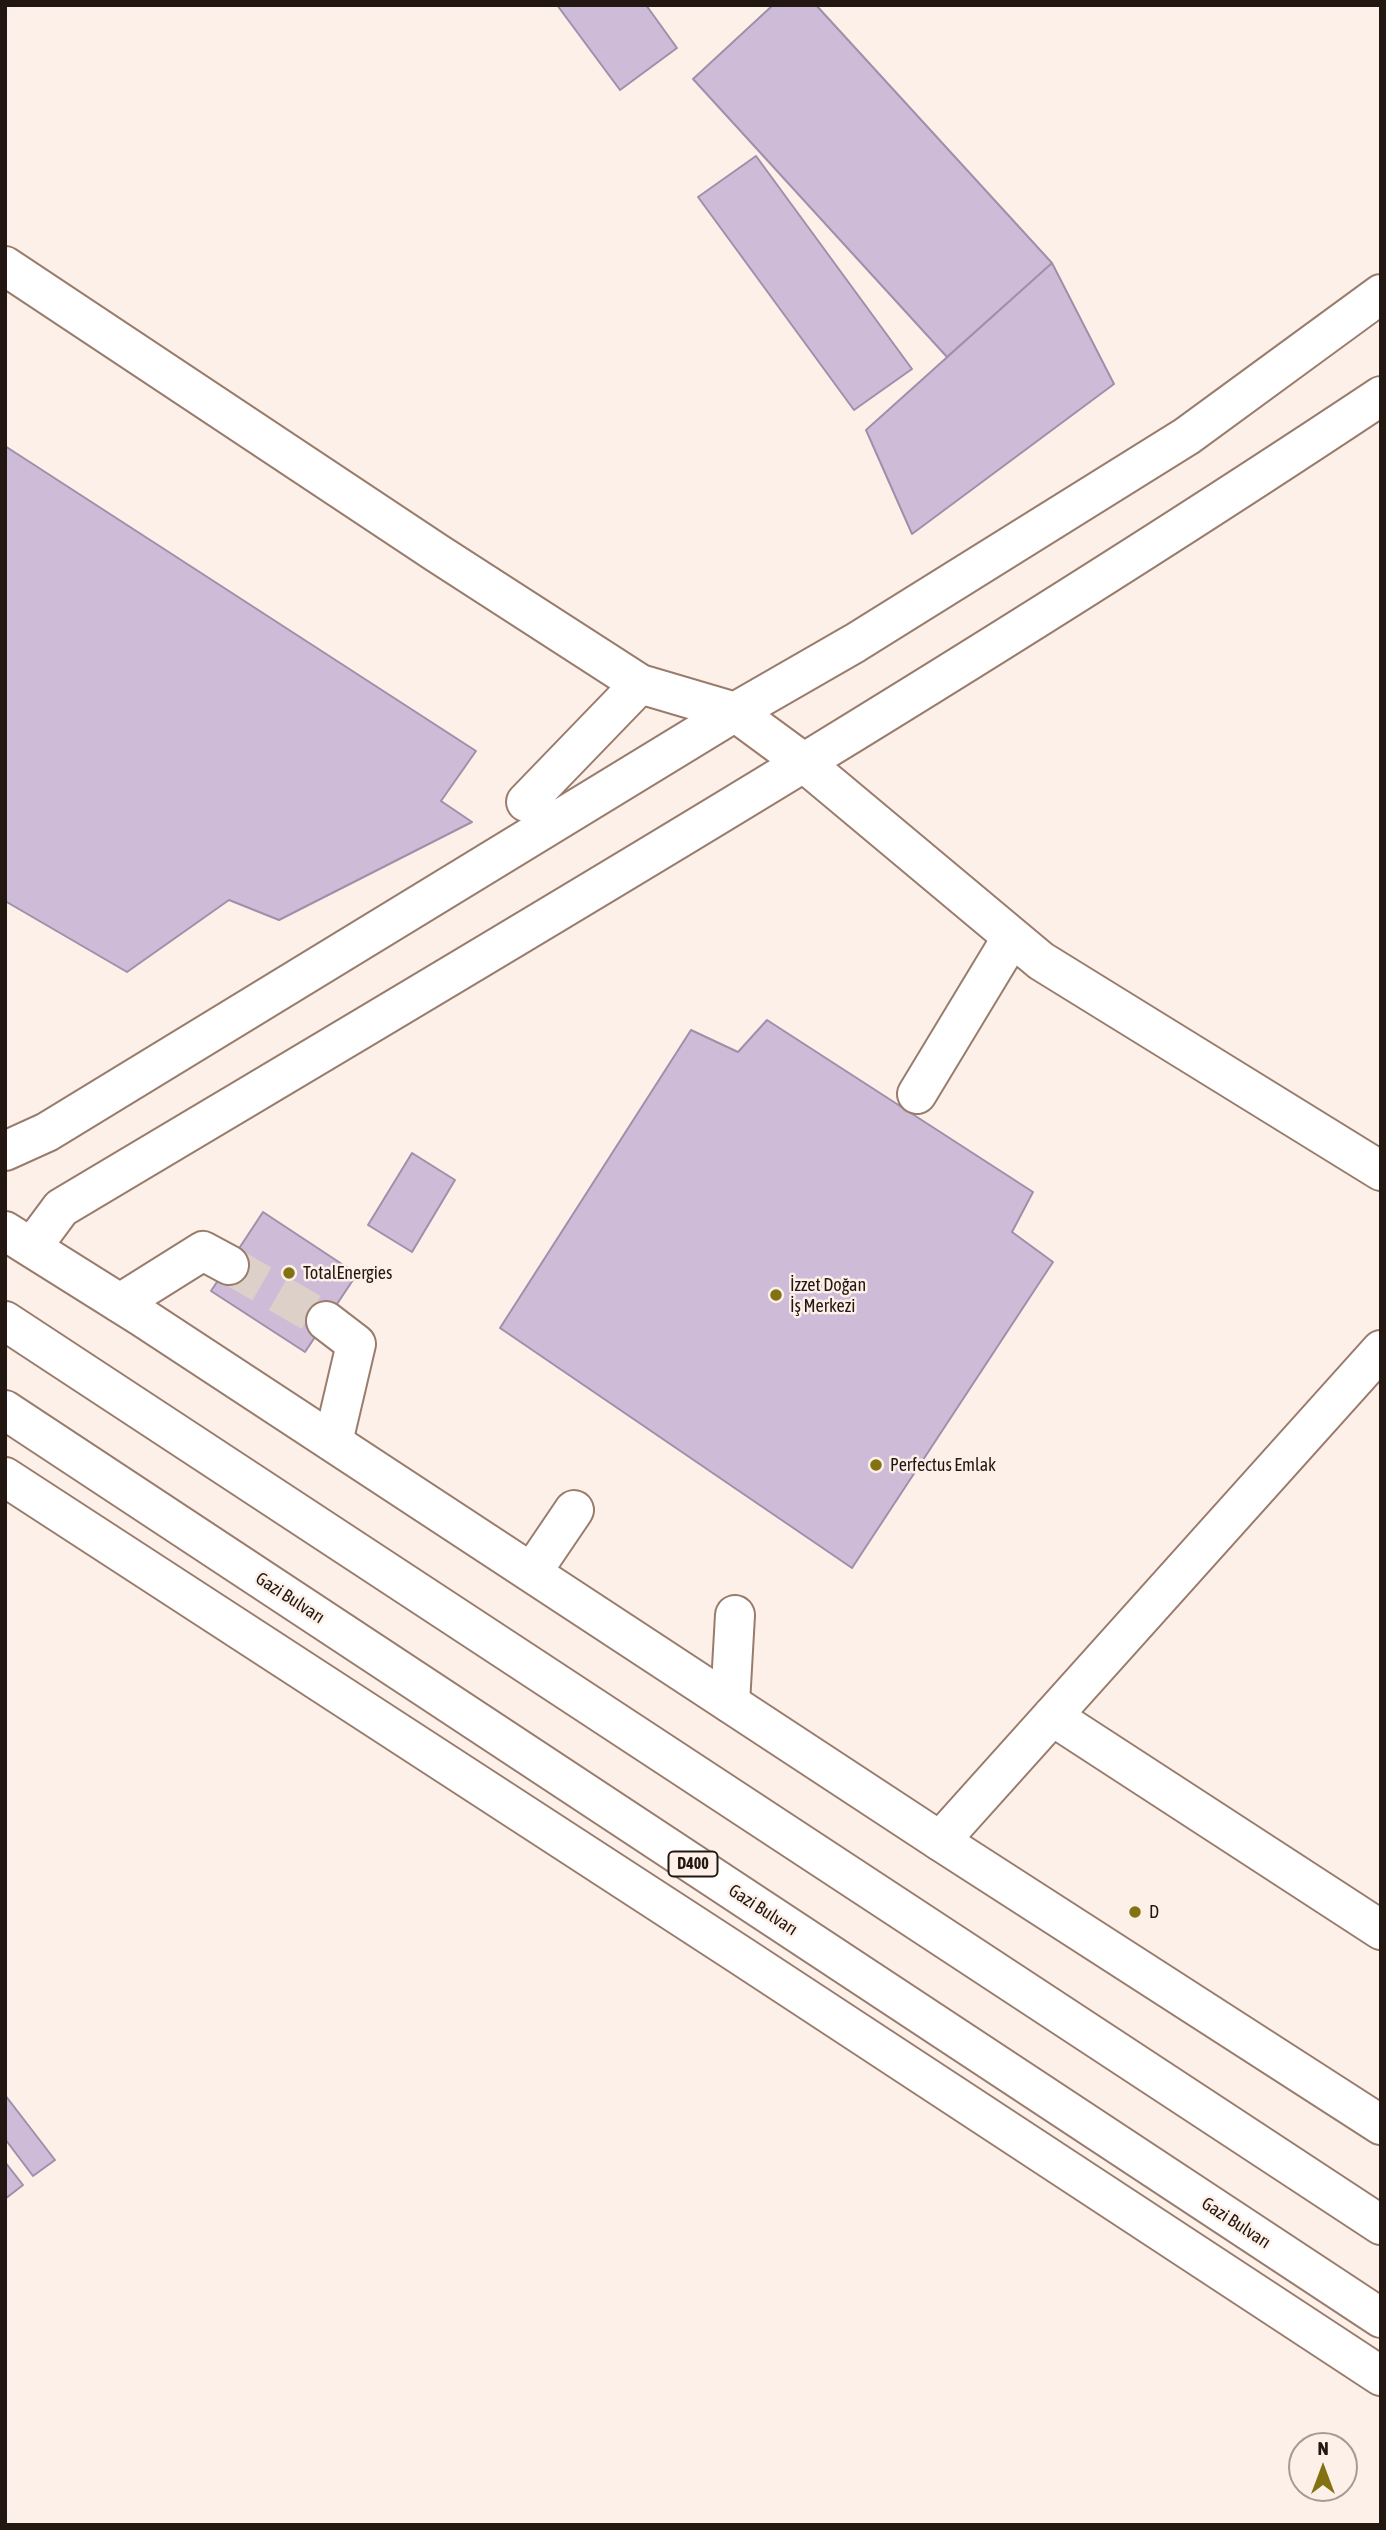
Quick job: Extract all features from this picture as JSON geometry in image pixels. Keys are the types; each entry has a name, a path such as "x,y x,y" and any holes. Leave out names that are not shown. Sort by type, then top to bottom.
{"main road":[{"path":"5,266 437,553 640,684 735,712 803,762 1041,961 1381,1171"},
{"path":"5,1151 47,1132 735,712 855,643 1187,436 1381,294"},
{"path":"1381,396 913,696 61,1208 19,1239 940,1841 1381,2125"},
{"path":"526,802 640,684"},
{"path":"917,1094 1012,937"},
{"path":"120,1303 202,1251 229,1265"},
{"path":"5,1321 1381,2225"},
{"path":"326,1321 356,1344 332,1442"},
{"path":"940,1841 1381,1350"},
{"name":"Gazi Bulvarı","path":"5,1410 1381,2318"},
{"path":"5,1477 1381,2376"},
{"path":"532,1573 574,1510"},
{"path":"730,1703 735,1615"},
{"path":"1052,1716 1381,1930"}],"building":[{"path":"557,5 646,5 677,48 620,90"},
{"path":"773,5 816,5 1052,263 947,357 693,79"},
{"path":"756,156 912,369 854,410 698,197"},
{"path":"1052,263 1114,384 912,534 866,430"},
{"path":"5,446 476,751 441,801 472,822 279,920 229,900 127,972 5,901"},
{"name":"İzzet Doğan İş Merkezi","path":"767,1020 1033,1192 1012,1232 1053,1262 852,1568 500,1328 691,1030 738,1052"},
{"path":"412,1153 455,1180 412,1252 368,1225"},
{"path":"263,1212 357,1274 305,1352 211,1291"},
{"path":"5,2095 55,2160 33,2176 5,2139"},
{"path":"5,2162 23,2185 5,2199"}],"tunnel":[{"path":"229,1265 326,1321"}],"place":[{"name":"TotalEnergies","path":"289,1273"},
{"name":"İzzet Doğan İş Merkezi","path":"776,1295"},
{"name":"Perfectus Emlak","path":"876,1465"},
{"name":"D","path":"1135,1912"}]}
